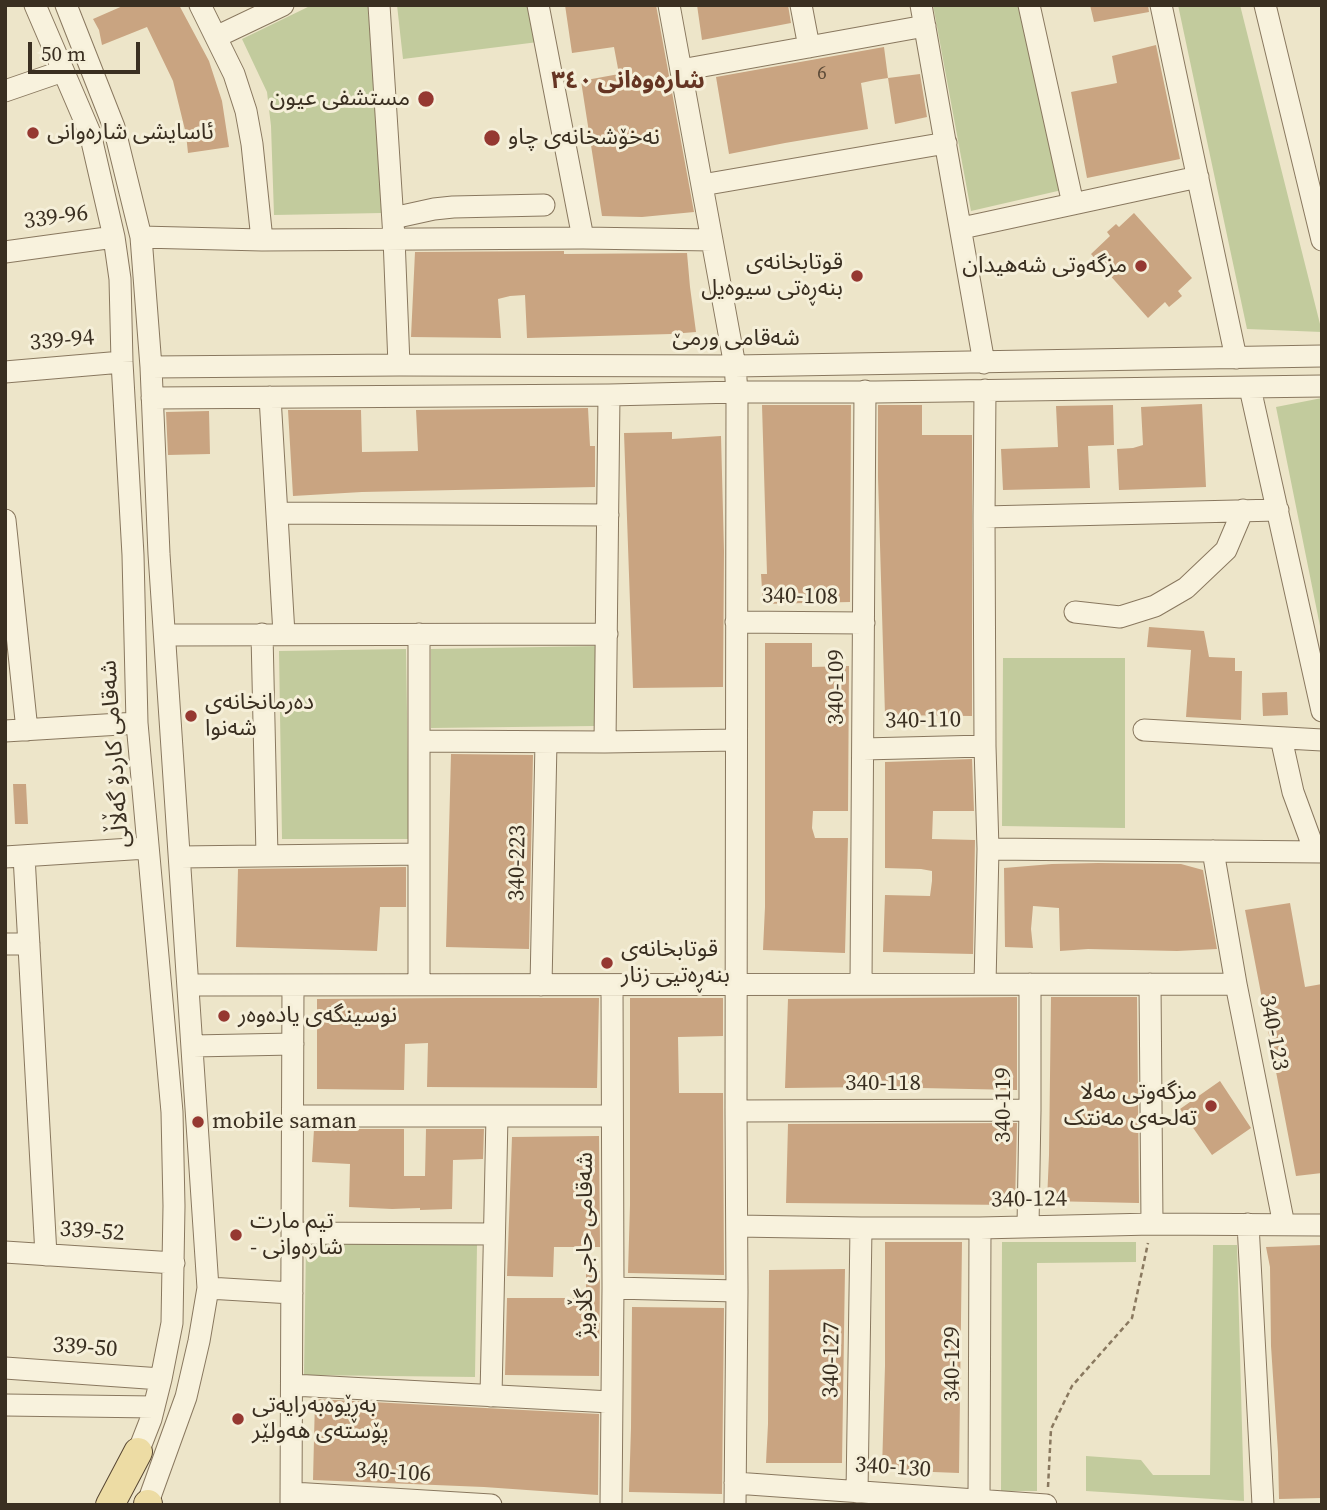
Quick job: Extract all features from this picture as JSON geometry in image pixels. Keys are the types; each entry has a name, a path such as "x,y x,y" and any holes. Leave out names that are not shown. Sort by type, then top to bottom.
{"main road":[{"path":"110,1505 138,1452"}],"street":[{"name":"شەقامی کاردۆ گەڵاڵی","path":"35,5 90,133 114,237 120,279 133,555 137,723 172,1112 172,1323 154,1407 118,1505"},
{"path":"66,5 114,127 141,237 151,367 164,635 208,1288 200,1340 186,1397 148,1505"},
{"path":"200,5 234,74 246,111 262,240"},
{"path":"216,37 283,5"},
{"path":"379,5 399,365"},
{"path":"538,5 583,238"},
{"path":"669,5 737,391 735,1494"},
{"path":"801,5 809,47"},
{"path":"1029,5 1073,204"},
{"path":"1161,5 1236,358"},
{"path":"1265,5 1322,240"},
{"path":"681,70 809,47 923,16 984,363"},
{"path":"5,92 63,71"},
{"path":"702,185 946,143"},
{"path":"961,228 1198,177"},
{"path":"393,228 434,208 544,205"},
{"path":"141,237 262,240 393,228 583,238 712,240"},
{"name":"339-96","path":"5,252 114,237"},
{"name":"شەقامی ورمێ","path":"151,367 734,366 1322,356"},
{"name":"339-94","path":"5,372 122,362"},
{"path":"152,398 1322,386"},
{"path":"1250,388 1322,711"},
{"path":"985,390 985,746 988,849 985,984"},
{"name":"340-109","path":"862,984 866,391"},
{"path":"605,743 610,395"},
{"path":"267,856 277,513 270,397"},
{"path":"1075,612 1120,617 1155,606 1186,588 1226,550 1243,510"},
{"path":"984,517 1278,510"},
{"path":"277,513 608,515"},
{"path":"5,520 27,730"},
{"path":"133,555 159,554"},
{"name":"340-108","path":"736,622 863,624"},
{"path":"419,634 419,985"},
{"path":"164,635 607,634"},
{"path":"5,731 137,723"},
{"path":"1144,730 1322,740"},
{"path":"988,849 1318,852 1293,792 1281,738"},
{"path":"419,741 605,743 736,740"},
{"name":"340-223","path":"541,985 546,742"},
{"name":"340-110","path":"863,749 985,746"},
{"path":"46,1255 29,944 15,857 147,848"},
{"name":"340-123","path":"1213,851 1236,984 1284,1225"},
{"path":"180,857 419,854"},
{"path":"5,944 29,944"},
{"name":"340-119","path":"1028,1226 1030,984"},
{"path":"1150,984 1152,1224"},
{"path":"189,985 1236,984"},
{"path":"292,1499 293,985"},
{"name":"شەقامی حاجی گڵاویژ","path":"611,1505 612,985"},
{"path":"193,1046 293,1044"},
{"name":"340-118","path":"736,1111 1030,1110"},
{"path":"293,1116 611,1116"},
{"path":"491,1395 497,1116"},
{"name":"340-124","path":"737,1226 980,1228 1152,1224 1322,1225"},
{"path":"1248,1224 1263,1505"},
{"name":"340-127","path":"857,1492 860,1228"},
{"name":"340-129","path":"979,1500 980,1228"},
{"path":"292,1233 494,1234"},
{"name":"339-52","path":"5,1252 174,1264"},
{"path":"613,1287 737,1291"},
{"path":"208,1288 292,1293"},
{"name":"339-50","path":"5,1368 161,1380"},
{"path":"292,1385 611,1402"},
{"path":"5,1405 154,1407"},
{"name":"340-130","path":"735,1494 857,1492 979,1500 1047,1498"},
{"name":"340-106","path":"292,1499 491,1505"}],"path":[{"path":"1047,1498 1051,1429 1072,1386 1132,1318 1152,1224"}],"green space":[{"path":"312,5 368,5 382,213 274,215 267,92 242,39"},
{"path":"397,5 531,5 538,42 403,59"},
{"path":"933,5 1020,5 1062,190 971,211"},
{"path":"1178,5 1240,5 1322,332 1247,329"},
{"path":"1322,398 1322,636 1276,407"},
{"path":"598,646 594,726 431,728 431,649"},
{"path":"406,649 409,839 282,839 279,651"},
{"path":"1003,658 1125,658 1125,828 1002,826"},
{"path":"1002,1242 1136,1242 1136,1262 1037,1263 1037,1491 1001,1491"},
{"path":"306,1243 477,1245 475,1377 304,1375"},
{"path":"1213,1245 1237,1245 1244,1501 1086,1491 1086,1456 1141,1460 1153,1475 1210,1475"}],"building":[{"path":"125,5 179,5 209,61 222,101 229,147 188,153 173,81 147,27 102,45 93,19"},
{"path":"565,5 656,5 694,212 642,217 602,216 581,81 619,74 614,47 572,53"},
{"path":"697,5 788,5 791,23 702,40"},
{"path":"1090,5 1148,5 1149,12 1094,22"},
{"path":"1156,45 1180,159 1087,178 1071,92 1117,83 1112,56"},
{"path":"884,47 888,78 861,83 868,129 729,154 716,77"},
{"path":"920,74 927,117 895,124 888,78"},
{"name":"مزگەوتی شەهیدان","path":"1134,213 1192,278 1178,291 1182,296 1169,307 1165,302 1148,318 1091,254 1110,236 1107,232 1116,224 1119,227"},
{"path":"564,251 564,254 687,253 696,332 527,338 525,295 498,299 501,338 411,337 415,252"},
{"path":"1202,404 1206,487 1119,490 1117,449 1143,445 1141,407"},
{"path":"762,405 851,405 850,602 763,604 761,574 767,574"},
{"path":"878,405 922,405 922,435 972,435 972,716 885,715"},
{"path":"1113,405 1114,445 1088,446 1090,488 1003,490 1001,449 1058,447 1056,406"},
{"path":"588,408 590,446 595,446 595,487 293,496 288,410 361,410 362,452 418,451 416,410"},
{"path":"209,411 210,454 168,455 166,412"},
{"path":"672,432 672,439 721,436 723,687 633,688 624,433"},
{"path":"1149,627 1204,631 1209,657 1235,658 1235,671 1242,671 1241,720 1186,717 1191,650 1147,647"},
{"path":"765,643 812,643 812,667 849,666 848,811 813,811 812,828 815,838 848,838 845,953 763,950"},
{"path":"1287,692 1288,715 1263,716 1262,693"},
{"path":"451,754 533,755 529,949 446,947"},
{"path":"972,759 974,811 933,811 932,839 975,840 973,954 883,952 885,895 930,896 932,881 932,871 885,868 885,762"},
{"path":"13,784 26,784 28,824 15,824"},
{"path":"1098,863 1181,864 1203,870 1217,949 1060,951 1059,908 1033,906 1033,948 1005,947 1004,868"},
{"path":"406,867 406,907 380,907 377,951 236,947 238,869"},
{"path":"1290,903 1305,987 1322,984 1322,1173 1296,1176 1245,910"},
{"path":"1017,997 1017,1090 785,1088 788,999"},
{"path":"1051,997 1137,997 1139,1203 1047,1201"},
{"path":"599,998 597,1088 427,1087 428,1043 405,1044 404,1090 317,1089 317,999"},
{"path":"630,998 723,998 723,1036 678,1037 679,1093 723,1093 724,1275 628,1273"},
{"path":"1220,1081 1251,1128 1212,1155 1180,1109"},
{"path":"1017,1123 1015,1205 786,1203 788,1124"},
{"path":"314,1129 404,1129 404,1176 425,1176 426,1129 484,1129 483,1159 453,1160 452,1209 349,1207 350,1164 312,1162"},
{"path":"599,1136 600,1247 554,1247 553,1277 507,1276 512,1137"},
{"path":"885,1242 962,1242 959,1473 882,1470"},
{"path":"1322,1245 1322,1498 1279,1499 1270,1267 1266,1247"},
{"path":"845,1269 842,1463 766,1463 769,1270"},
{"path":"586,1271 600,1271 599,1376 505,1375 507,1298 586,1298"},
{"path":"632,1307 724,1308 722,1494 629,1492"},
{"path":"315,1399 599,1414 598,1495 313,1480"}],"place":[{"name":"مستشفى عيون","path":"426,99"},
{"name":"ئاسایشی شارەوانی","path":"33,133"},
{"name":"نەخۆشخانەی چاو","path":"492,138"},
{"name":"مزگەوتی شەهیدان","path":"1141,266"},
{"name":"قوتابخانەی بنەڕەتی سیوەیل","path":"857,276"},
{"name":"دەرمانخانەی شەنوا","path":"191,716"},
{"name":"قوتابخانەی بنەڕەتیی زنار","path":"607,963"},
{"name":"نوسینگەی یادەوەر","path":"224,1016"},
{"name":"مزگەوتی مەلا تەلحەی مەنتک","path":"1211,1106"},
{"name":"mobile saman","path":"198,1122"},
{"name":"تیم مارت - شارەوانی","path":"236,1235"},
{"name":"بەڕێوەبەرایەتی پۆستەی هەولێر","path":"238,1419"}],"district":[{"name":"شارەوەانی ٣٤٠","path":"628,82"}]}
